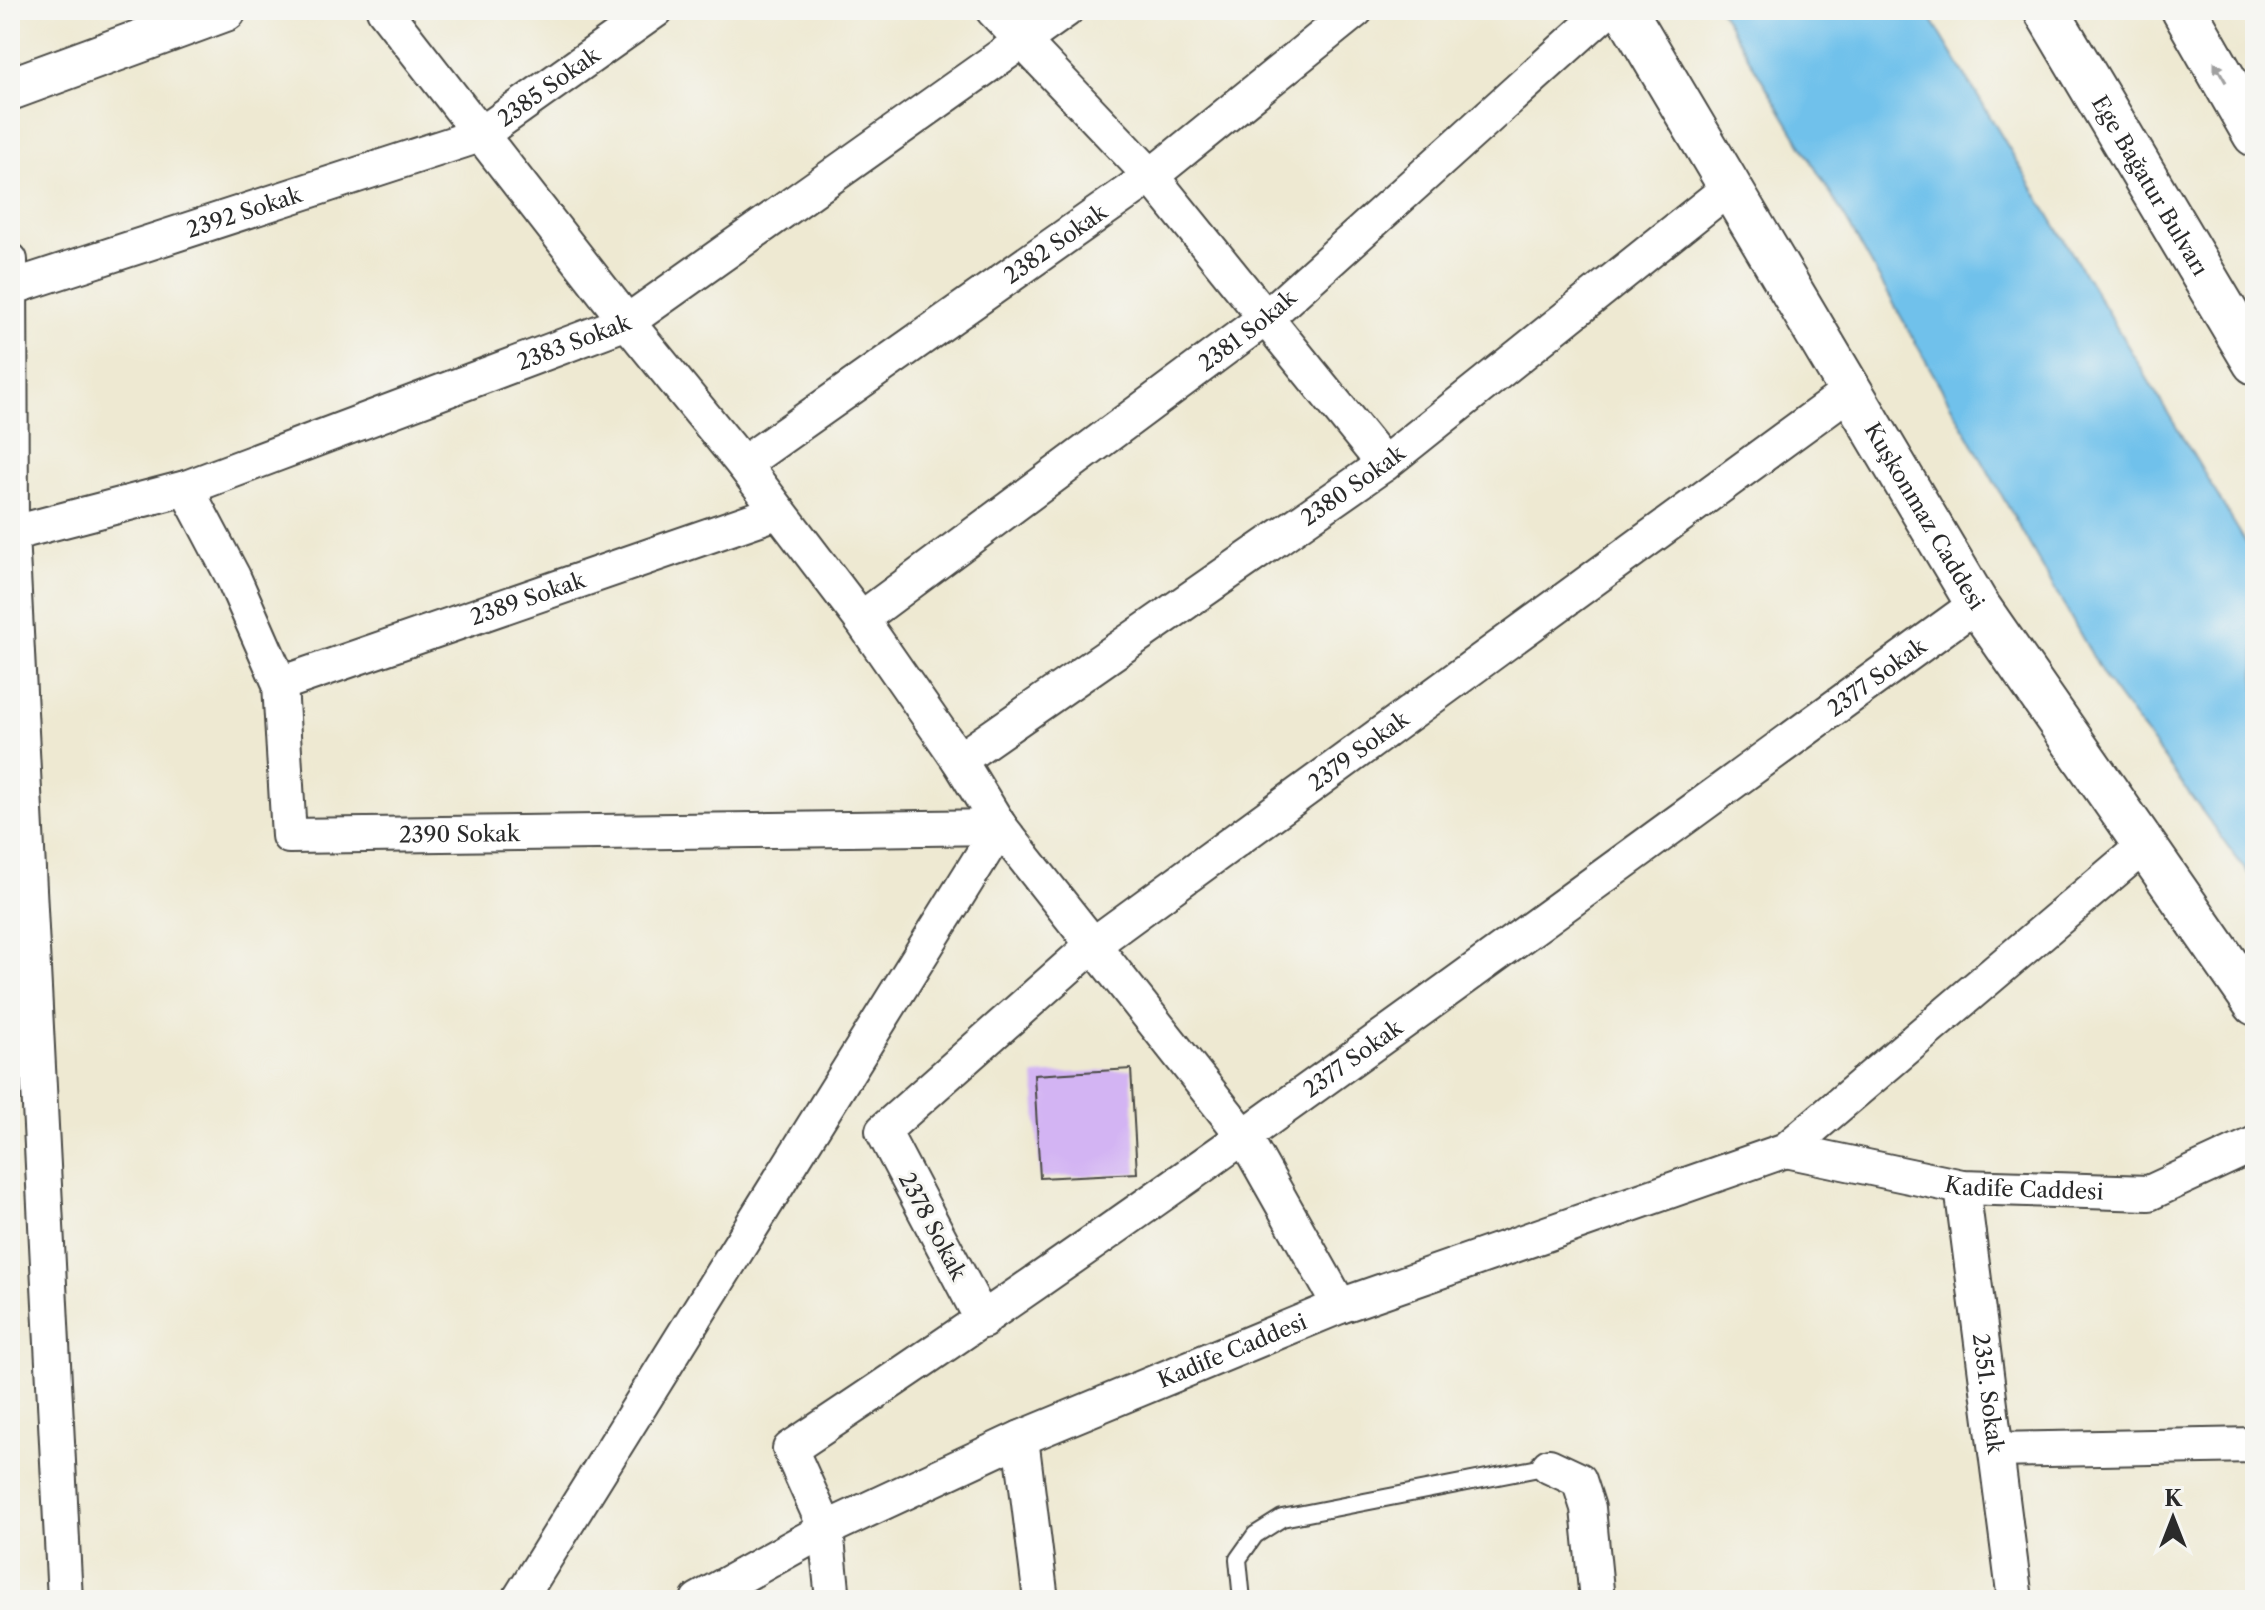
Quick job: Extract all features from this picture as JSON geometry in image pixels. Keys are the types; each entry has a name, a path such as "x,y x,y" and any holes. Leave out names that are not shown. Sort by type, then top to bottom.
{"main road":[{"name":"Ege Bağatur Bulvarı","path":"2046,10 2255,362"},
{"path":"2184,10 2255,134"}],"street":[{"path":"10,89 225,10"},
{"path":"384,10 627,322 743,464 861,619 959,760 1000,827 1244,1136 1340,1306"},
{"name":"2385 Sokak","path":"480,135 656,10"},
{"path":"993,10 1151,176 1268,316 1384,464"},
{"name":"2383 Sokak","path":"11,534 186,488 627,322 1066,10"},
{"name":"2382 Sokak","path":"743,464 1151,176 1356,10"},
{"name":"2381 Sokak","path":"861,619 1268,316 1607,10"},
{"name":"Kuşkonmaz Caddesi","path":"1625,10 1977,604 2255,1004"},
{"name":"2392 Sokak","path":"11,279 480,135"},
{"name":"2380 Sokak","path":"959,760 1384,464 1730,187"},
{"path":"11,279 11,534 65,1600"},
{"name":"2379 Sokak","path":"883,1131 1094,944 1849,392"},
{"name":"2390 Sokak","path":"186,488 233,577 280,684 289,836 1000,827"},
{"name":"2389 Sokak","path":"280,684 777,512"},
{"name":"2377 Sokak","path":"826,1529 790,1449 983,1321 1244,1136 1977,604"},
{"path":"519,1600 1000,827"},
{"name":"Kadife Caddesi","path":"698,1600 826,1529 1021,1438 1340,1306 1786,1150 2145,845"},
{"name":"2378 Sokak","path":"883,1131 983,1321"},
{"name":"Kadife Caddesi","path":"1786,1150 1962,1187 2149,1193 2255,1144"},
{"name":"2351. Sokak","path":"1962,1187 2015,1600"},
{"path":"1021,1438 1041,1600"},
{"path":"1996,1450 2255,1445"},
{"path":"1549,1466 1579,1480 1588,1508 1597,1600"},
{"path":"826,1529 833,1600"}],"lane":[{"path":"1242,1600 1238,1559 1255,1535 1282,1518 1549,1466"}],"water":[{"path":"1720,10 1926,10 2255,558 2255,883 2106,680 1847,221"}],"building":[{"path":"1131,1069 1137,1173 1040,1178 1034,1075"}]}
